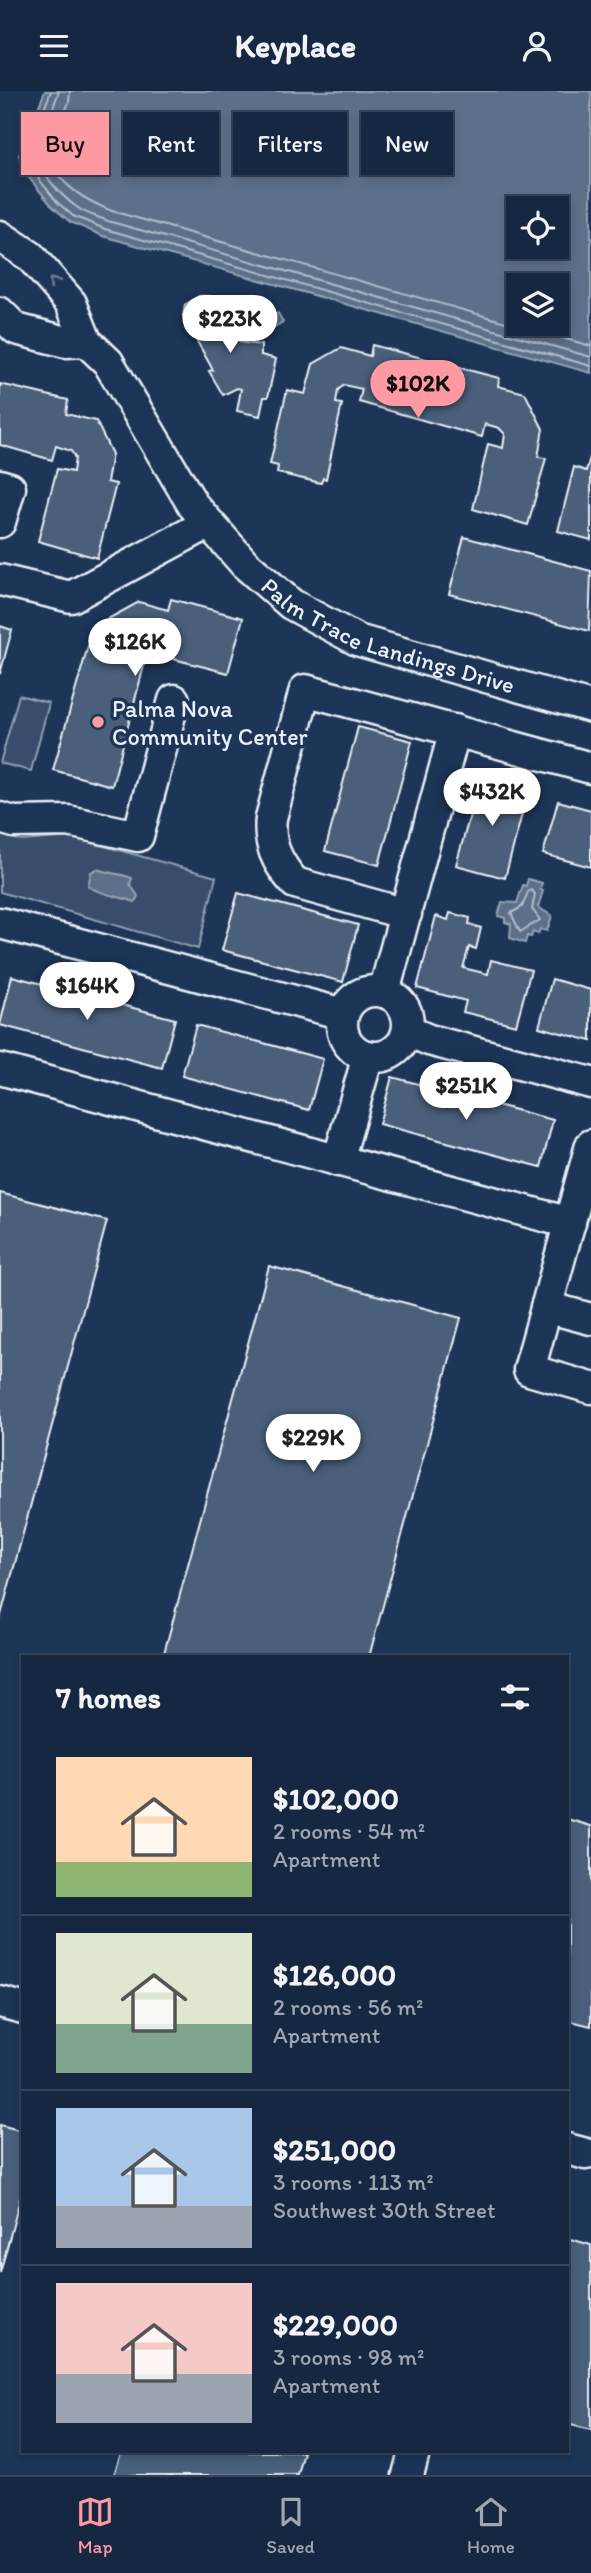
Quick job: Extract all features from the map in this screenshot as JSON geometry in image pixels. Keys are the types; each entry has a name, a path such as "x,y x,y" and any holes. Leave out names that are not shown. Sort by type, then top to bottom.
{"street":[{"name":"Palm Trace Landings Drive","path":"0,236 30,256 71,303 86,341 108,362 162,457 207,524 245,564 291,604 357,641 591,708"},
{"path":"0,313 16,328 66,341 86,341"},
{"path":"0,485 10,488 0,522"},
{"path":"0,580 71,597 207,524"},
{"path":"406,914 295,883 272,846 269,835 271,818 304,690 591,768"},
{"path":"0,818 13,822 68,821 138,836 174,700"},
{"path":"384,992 455,730"},
{"path":"0,923 343,1014"},
{"path":"372,991 384,992 396,998 404,1007 408,1031 404,1041 388,1055 368,1056 356,1052 343,1035 343,1014 359,995 372,991"},
{"path":"408,1031 429,1040 588,1081"},
{"path":"338,1161 368,1056"},
{"path":"0,1069 570,1223"},
{"path":"591,1145 528,1370 591,1388"},
{"path":"546,1307 591,1319"},
{"path":"0,2003 21,2008"},
{"path":"408,2475 414,2453"}],"shaded area":[{"path":"19,695 49,703 31,771 0,763"},
{"path":"0,834 22,841 71,837 216,877 198,949 0,892"}],"water":[{"path":"45,91 591,91 591,373 103,236 70,222 52,206 27,175 109,175 109,112 36,112"},
{"path":"263,295 274,315 278,313 283,322 250,341 231,307 239,302 242,307"},
{"path":"97,869 132,878 130,884 138,896 135,902 88,886 91,872"},
{"path":"528,879 542,883 540,889 543,891 538,907 552,916 547,931 540,929 538,934 533,932 531,937 527,936 525,943 510,938 511,924 498,916 502,902 517,903"}],"building":[{"path":"199,296 209,296 216,300 240,342 261,345 261,355 276,359 268,397 264,397 260,416 237,411 241,389 237,388 223,395 209,371 213,370 183,316 185,305"},
{"path":"372,345 499,378 498,386 525,393 543,429 538,457 546,458 528,525 473,509 488,444 503,448 505,434 499,428 485,424 482,437 359,402 362,389 344,385 338,390 336,403 342,404 326,479 323,478 321,483 277,473 278,466 270,464 287,390 305,394 313,364 341,348 370,356"},
{"path":"0,384 68,400 66,414 96,421 112,454 107,482 116,484 97,558 38,541 57,469 73,472 75,458 71,451 56,446 52,460 0,445"},
{"path":"591,454 591,540 558,531 574,467 586,471"},
{"path":"464,537 591,571 589,631 449,594"},
{"name":"Palma Nova Community Center","path":"171,599 243,618 228,673 154,654 157,642 142,639 132,644 129,658 145,662 112,786 53,770 88,646 100,649 108,619 139,602 168,610"},
{"path":"0,626 12,630 0,674"},
{"path":"358,727 412,741 379,865 325,851"},
{"path":"480,779 528,791 505,878 456,865"},
{"path":"558,801 591,810 591,867 543,854"},
{"path":"238,893 358,925 343,982 222,950"},
{"path":"450,913 470,918 469,924 481,928 476,949 469,947 463,968 488,974 491,960 531,970 516,1025 463,1012 466,1001 417,988 436,916 448,920"},
{"path":"12,976 175,1019 162,1068 0,1025"},
{"path":"552,979 591,990 591,1041 539,1027"},
{"path":"196,1025 323,1059 309,1110 182,1076"},
{"path":"392,1077 553,1120 541,1167 379,1124"},
{"path":"0,1193 107,1221 0,1619"},
{"path":"269,1266 461,1318 370,1655 164,1655"},
{"path":"569,1820 591,1826 591,2026 569,2020"},
{"path":"0,2125 21,2130 21,2195 0,2273"},
{"path":"569,2239 591,2245 591,2430 569,2424"},
{"path":"121,2453 304,2453 298,2475 114,2475"}],"place":[{"name":"Palma Nova Community Center","path":"98,722"}]}
